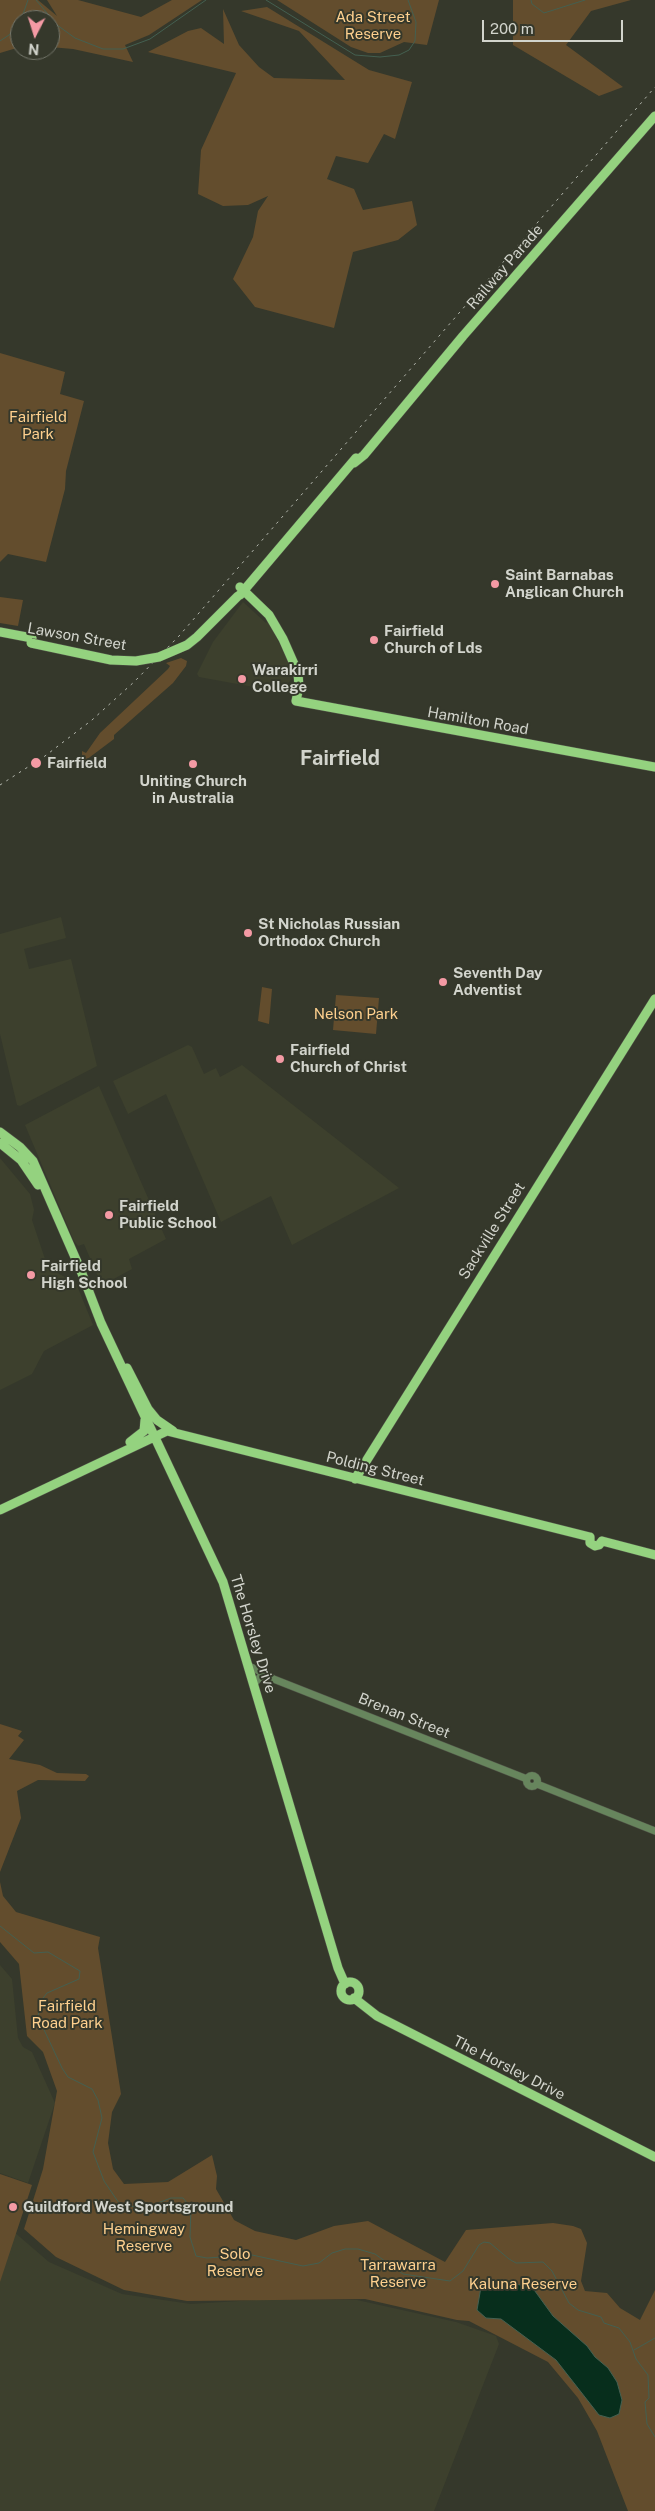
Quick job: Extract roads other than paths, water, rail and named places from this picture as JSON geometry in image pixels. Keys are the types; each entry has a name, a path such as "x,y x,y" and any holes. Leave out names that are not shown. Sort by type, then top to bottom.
{"main road":[{"name":"Railway Parade","path":"241,589 265,565 354,463 364,455 376,437 655,116"},
{"name":"Lawson Street","path":"0,632 32,640 113,654 129,656 154,653 181,642 194,633 241,589"},
{"name":"Hamilton Road","path":"241,589 269,615 295,665 299,680 299,702 655,767"},
{"name":"Lawson Street","path":"0,637 32,640"},
{"name":"Sackville Street","path":"355,1479 655,1000"},
{"name":"The Horsley Drive","path":"0,1132 20,1147 33,1161 81,1271 82,1280"},
{"name":"The Horsley Drive","path":"0,1143 22,1160 34,1177 76,1272 82,1280 145,1418 224,1582 344,1984 352,1982 357,1987 358,1994 354,1998 377,2016 655,2157"},
{"path":"119,1362 126,1367 148,1409 157,1420 176,1433"},
{"path":"124,1450 144,1431 145,1418"},
{"name":"Polding Street","path":"0,1510 167,1431 590,1537 590,1543 594,1546 599,1545 602,1541 655,1555"}],"street":[{"name":"Brenan Street","path":"249,1666 271,1678 527,1779 531,1787 537,1784 655,1831"},
{"path":"254,1684 260,1677 271,1678"}],"waterway":[{"path":"24,10 28,0"},
{"path":"36,0 57,25 75,38 103,49 123,49 150,39 206,0"},
{"path":"266,0 355,55 380,57 399,55 409,50 415,41 416,22 408,0"},
{"path":"531,0 532,4 544,13 585,0"},
{"path":"0,41 10,34"},
{"path":"0,1926 34,1953 48,1952 80,1971 79,1979 47,1993 40,2002 38,2017 68,2077 92,2089 98,2100 102,2118 93,2152 104,2181 121,2206 147,2207 171,2198 183,2198 191,2208 190,2237 196,2256 207,2258 252,2255 303,2266 319,2263 332,2253 345,2249 358,2249 375,2254 403,2274 450,2281 463,2271 479,2245 484,2242 490,2243 516,2263 543,2262 552,2271 569,2303 578,2310 601,2317 604,2323 619,2328 630,2342 636,2359 648,2375 649,2398 645,2402 647,2424 655,2437"},
{"path":"634,2350 655,2338"}],"railway":[{"path":"0,785 45,756 92,720 134,682 179,636 655,87"}],"place":[{"name":"Saint Barnabas Anglican Church","path":"495,584"},
{"name":"Fairfield Church of Lds","path":"374,640"},
{"name":"Warakirri College","path":"242,679"},
{"name":"Fairfield","path":"36,763"},
{"name":"Uniting Church in Australia","path":"193,764"},
{"name":"St Nicholas Russian Orthodox Church","path":"248,933"},
{"name":"Seventh Day Adventist","path":"443,982"},
{"name":"Fairfield Church of Christ","path":"280,1059"},
{"name":"Fairfield Public School","path":"109,1215"},
{"name":"Fairfield High School","path":"31,1275"},
{"name":"Guildford West Sportsground","path":"13,2207"}],"district":[{"name":"Fairfield","path":"340,759"}],"park label":[{"name":"Ada Street Reserve","path":"373,26"},
{"name":"Fairfield Park","path":"38,426"},
{"name":"Nelson Park","path":"356,1014"},
{"name":"Fairfield Road Park","path":"67,2014"},
{"name":"Hemingway Reserve","path":"144,2238"},
{"name":"Solo Reserve","path":"235,2262"},
{"name":"Tarrawarra Reserve","path":"398,2274"},
{"name":"Kaluna Reserve","path":"523,2284"}]}
